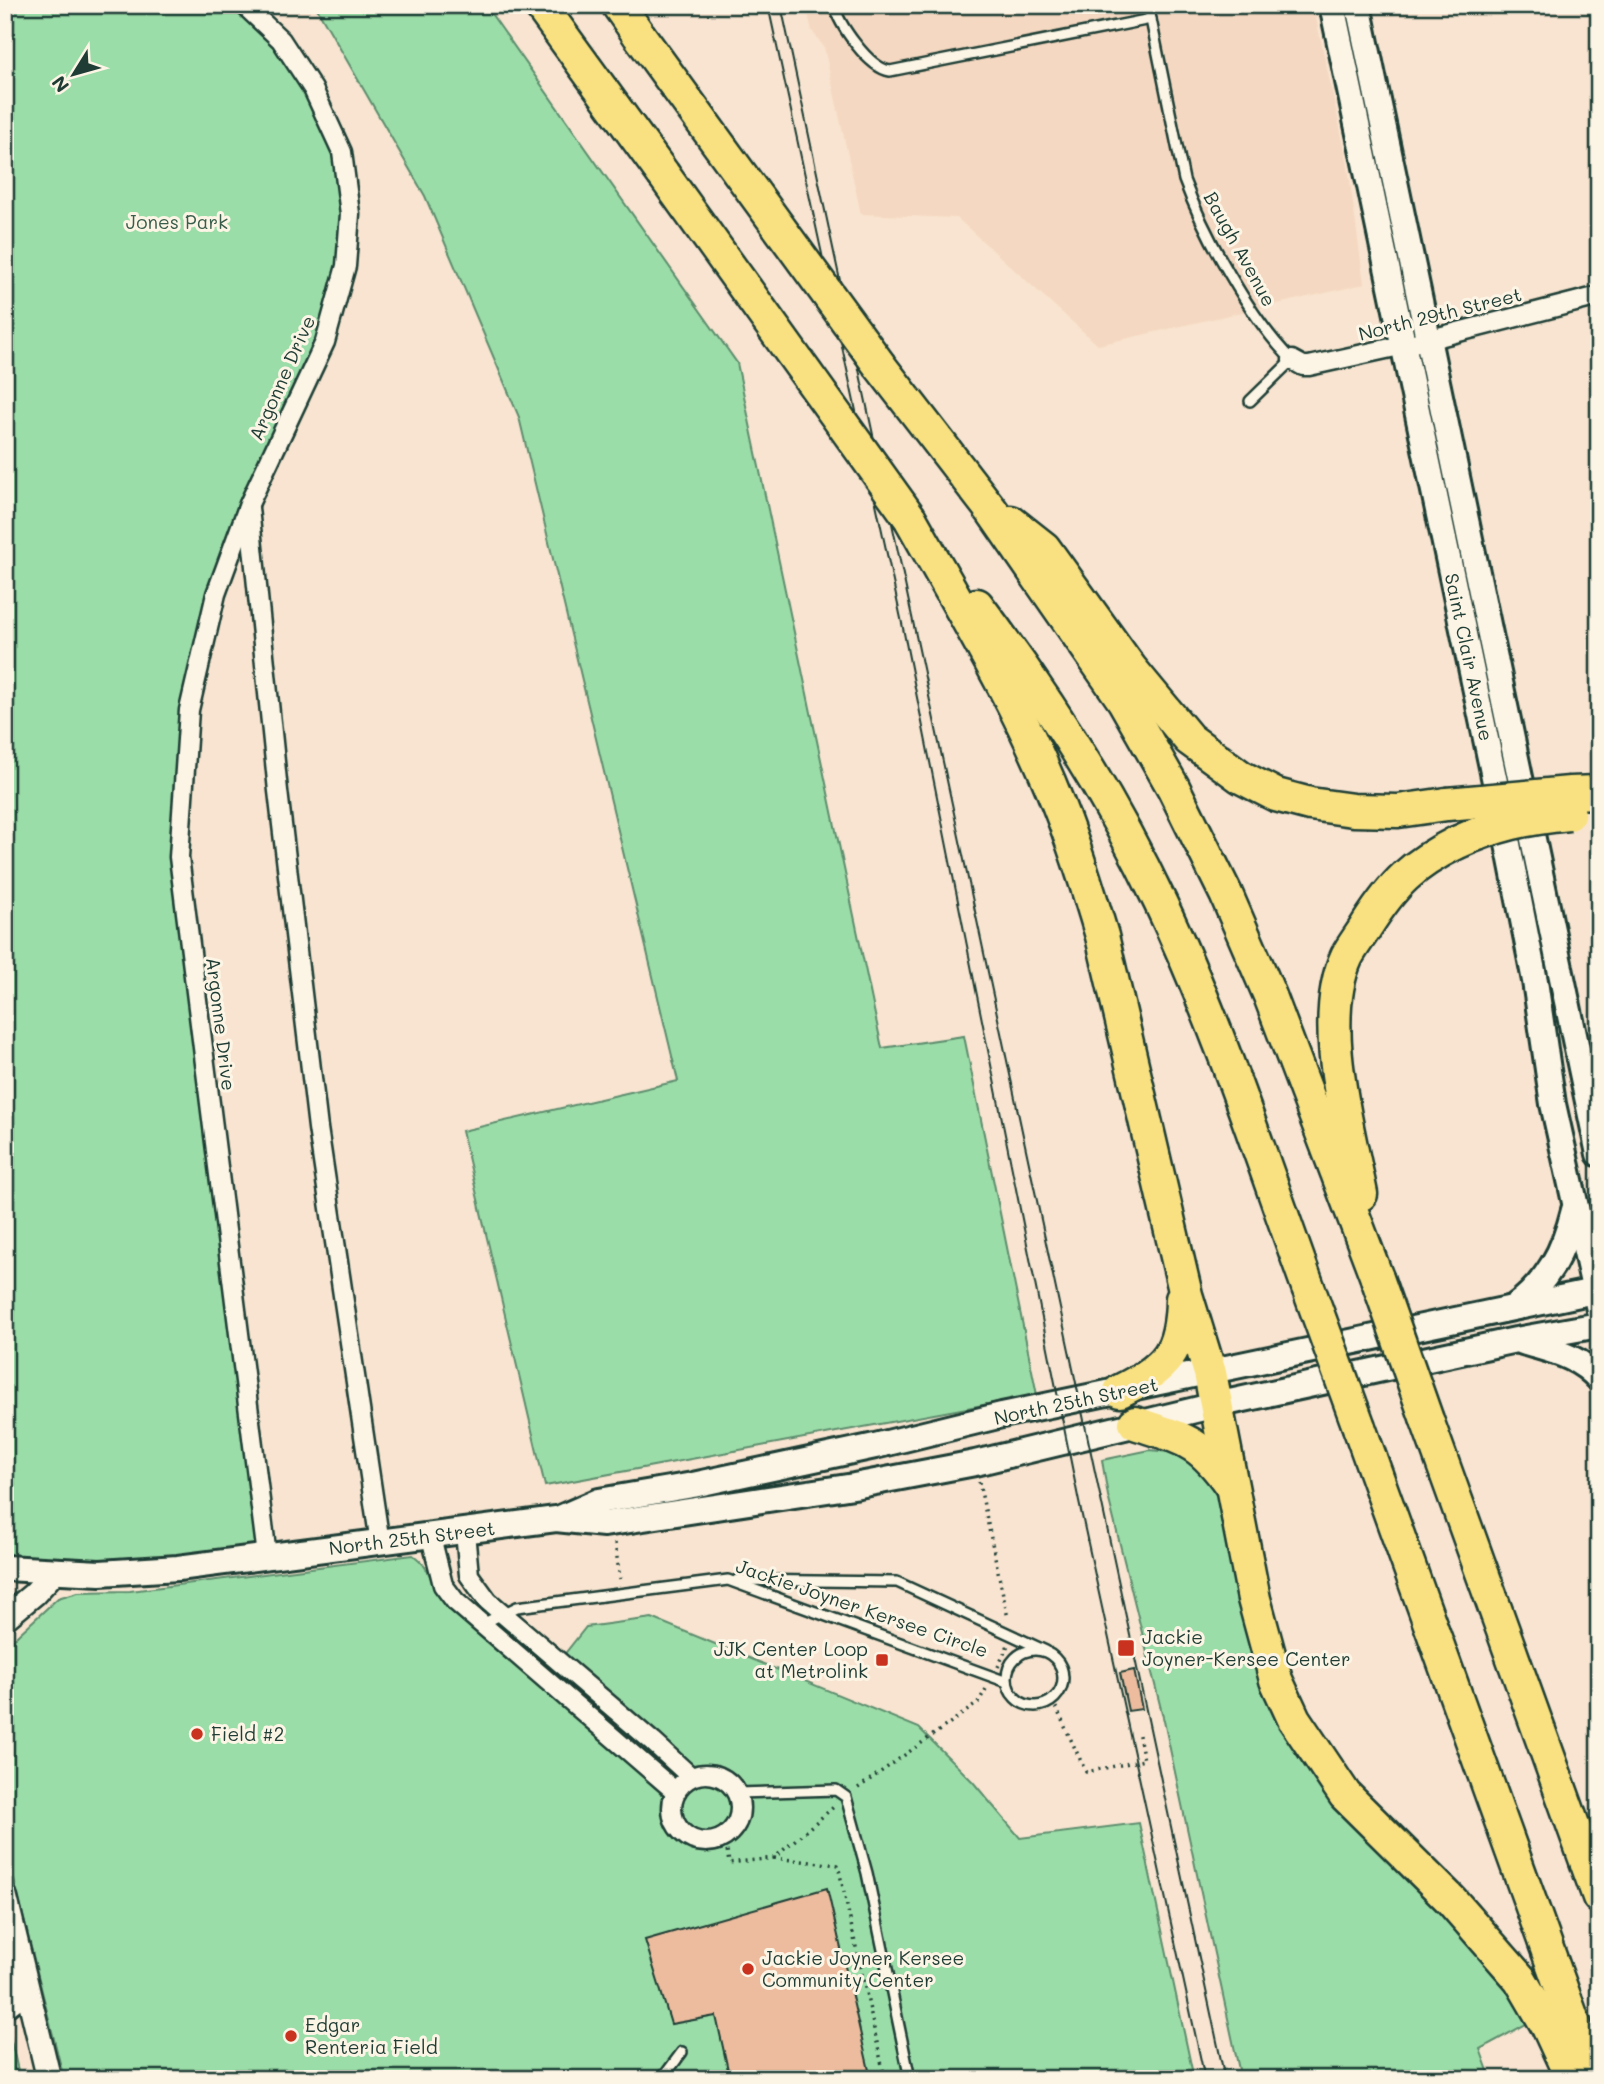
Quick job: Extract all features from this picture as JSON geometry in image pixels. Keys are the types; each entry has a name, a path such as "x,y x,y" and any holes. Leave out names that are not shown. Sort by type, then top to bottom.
{"highway":[{"path":"540,5 910,518 1007,645 1048,704 1087,766 1160,902 1216,1032 1594,2079"},
{"path":"618,5 880,366 992,512 1124,701 1203,845 1270,996 1377,1278 1599,1897"},
{"path":"992,512 1015,524 1044,548 1131,669 1189,739 1241,777 1276,795 1310,804 1353,810 1398,811 1447,804 1585,803"},
{"path":"910,518 998,676 1052,791 1102,936 1183,1280 1210,1373 1264,1641 1276,1680 1294,1719 1345,1795 1451,1900 1520,1979 1548,2027 1572,2079"},
{"path":"1377,1278 1337,1068 1334,1026 1336,993 1347,957 1390,891 1409,871 1433,854 1487,828 1585,803"},
{"path":"1120,1391 1140,1381 1163,1364 1175,1349 1181,1330 1183,1280"},
{"path":"1135,1423 1194,1444 1216,1464 1232,1488"}],"main road":[{"name":"Saint Clair Avenue","path":"1332,5 1416,342 1597,1138"},
{"name":"Saint Clair Avenue","path":"1357,5 1416,342 1535,981 1553,1104 1597,1297"},
{"path":"1510,1309 1540,1285 1553,1266 1567,1239 1575,1206"},
{"name":"North 25th Street","path":"556,1519 599,1500 693,1485 1510,1309 1597,1297"},
{"name":"North 25th Street","path":"5,1568 100,1573 178,1568 556,1519 604,1524 853,1486 975,1462 1216,1405 1516,1340 1599,1325"},
{"path":"1516,1340 1574,1358 1588,1367 1599,1379"}],"street":[{"name":"Argonne Drive","path":"244,5 281,40 313,89 342,152 351,214 346,266 324,342 249,504 216,594 189,710 179,857 267,1556"},
{"name":"North 29th Street","path":"1292,360 1309,366 1599,296"},
{"path":"249,504 278,791 318,1128 380,1543"},
{"path":"465,1532 468,1576 488,1601 653,1741 690,1776"},
{"path":"431,1537 443,1585 455,1601 676,1792"},
{"path":"5,1618 55,1572"},
{"path":"712,1774 725,1779 737,1793 739,1816 733,1830 714,1842 697,1842 687,1837 677,1827 671,1812 673,1797 690,1776 712,1774"},
{"path":"5,1896 49,2079"},
{"path":"5,2009 29,1991"}],"lane":[{"path":"834,5 847,32 876,65 890,71 1151,19"},
{"name":"Baugh Avenue","path":"1148,5 1184,180 1191,200 1265,331 1292,360"},
{"path":"1250,401 1292,360"},
{"path":"728,1580 897,1582 1046,1651 1060,1664 1063,1673 1059,1693 1053,1701 1041,1706 1026,1705 1010,1693 1007,1682"},
{"name":"Jackie Joyner Kersee Circle","path":"482,1624 517,1606 728,1580 1007,1682 1007,1672 1013,1659 1030,1650 1046,1651"},
{"path":"737,1793 836,1790 846,1797 867,1873 910,2079"},
{"path":"662,2079 682,2052"}],"path":[{"path":"858,1788 978,1703 994,1677 1012,1636 975,1462"},
{"path":"613,1534 620,1579"},
{"path":"1053,1701 1086,1772 1144,1760 1138,1731"},
{"path":"774,1858 840,1801"},
{"path":"724,1837 729,1863 774,1858 838,1864 885,2079"}],"shaded area":[{"path":"806,5 1313,5 1347,160 1364,284 1098,345 957,218 861,214 824,47 812,31"}],"green space":[{"name":"Jones Park","path":"5,5 244,5 281,40 342,152 350,214 325,342 249,504 189,710 179,857 267,1556 5,1568"},
{"path":"315,5 485,5 737,363 882,1048 964,1036 1037,1395 545,1486 462,1131 678,1081 519,417 425,196"},
{"path":"1150,1450 1187,1454 1220,1488 1227,1519 1224,1533 1259,1678 1295,1749 1338,1810 1488,1958 1530,2022 1480,2049 1491,2079 1241,2079 1164,1721 1108,1496 1102,1460"},
{"path":"413,1555 428,1571 444,1603 540,1685 586,1627 652,1618 919,1728 973,1782 1020,1838 1139,1823 1194,2079 64,2079 5,1844 5,1647 58,1598 78,1592 130,1591"},
{"path":"5,2015 20,2079 5,2079"}],"building":[{"path":"1134,1670 1142,1709 1128,1711 1120,1673"},
{"path":"827,1888 871,2079 730,2079 716,2016 671,2024 645,1940"}],"tram line":[{"path":"768,5 903,628 1079,1502 1205,2079"},
{"path":"781,5 1225,2079"}],"place":[{"name":"Jackie Joyner-Kersee Center","path":"1126,1648"},
{"name":"JJK Center Loop at Metrolink","path":"882,1660"},
{"name":"Field #2","path":"197,1734"},
{"name":"Jackie Joyner Kersee Community Center","path":"748,1969"},
{"name":"Edgar Renteria Field","path":"291,2036"}]}
